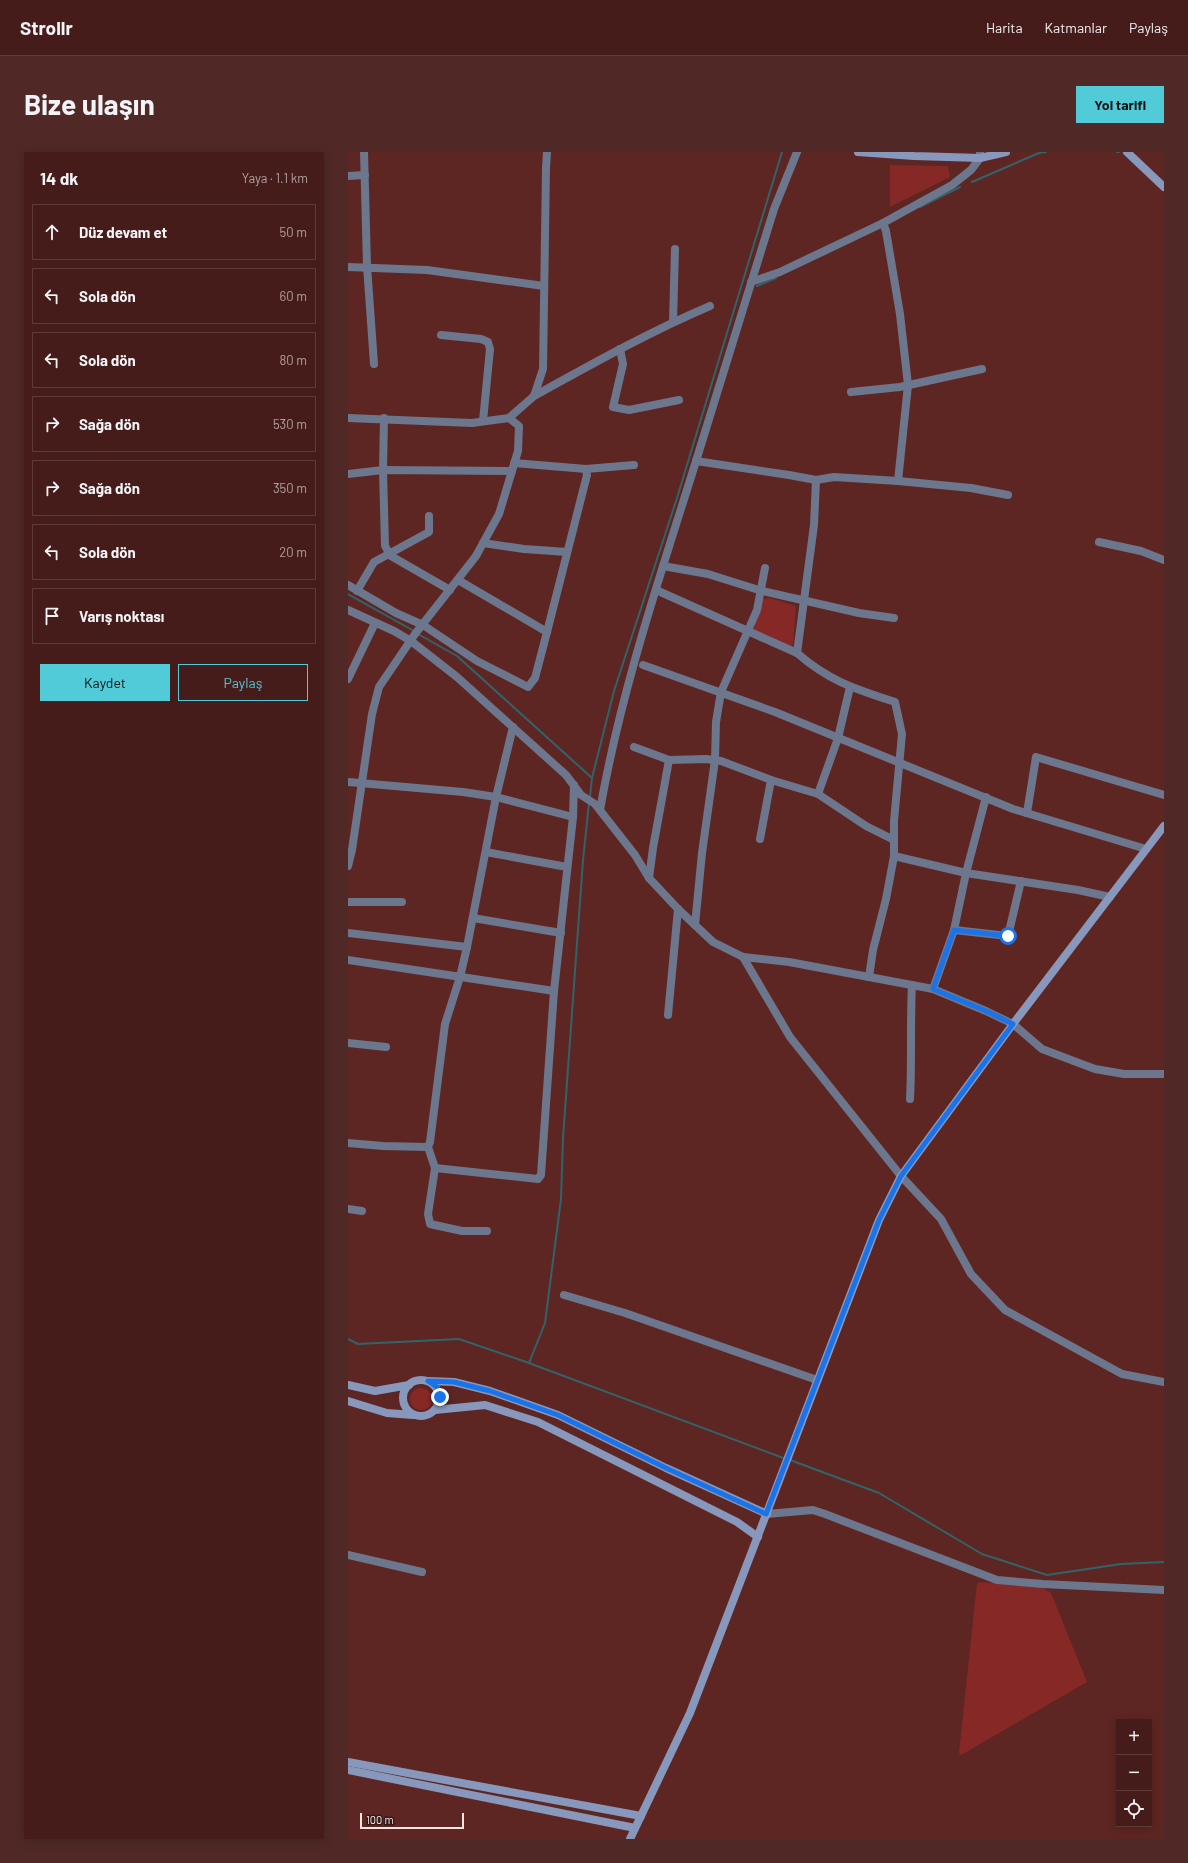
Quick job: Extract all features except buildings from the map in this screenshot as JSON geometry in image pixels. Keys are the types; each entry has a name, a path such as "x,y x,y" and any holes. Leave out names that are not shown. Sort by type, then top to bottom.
{"main road":[{"path":"858,152 980,155 1006,152"},
{"path":"1127,152 1164,187"},
{"path":"630,1839 690,1713 879,1220 901,1176 1013,1024 1164,826"},
{"path":"348,1386 375,1391 409,1385 418,1380 454,1382 490,1391 558,1415 666,1468 766,1514"},
{"path":"428,1381 437,1387 439,1392 439,1402 435,1410"},
{"path":"409,1385 403,1398 406,1408 414,1415"},
{"path":"348,1401 387,1412 423,1416 435,1410 485,1405 538,1422 737,1522 758,1537"},
{"path":"348,1762 641,1816"},
{"path":"348,1770 635,1828"}],"street":[{"path":"364,152 367,266 374,364"},
{"path":"534,396 542,369 547,152"},
{"path":"597,807 630,676 663,566 774,209 797,152"},
{"path":"751,282 780,272 883,223 952,185 970,170 980,155"},
{"path":"348,176 365,175"},
{"path":"883,223 886,231 900,314 908,385 898,481"},
{"path":"672,322 675,249"},
{"path":"348,267 367,266 427,270 544,286"},
{"path":"348,418 384,418 472,423 509,418 534,396 620,348 672,322 710,306"},
{"path":"441,335 481,339 488,342 490,348 483,421"},
{"path":"620,348 623,364 613,407 629,410 679,400"},
{"path":"851,392 908,385 982,369"},
{"path":"384,418 383,470 385,546 391,556 450,590"},
{"path":"348,862 372,714 379,687 417,632 476,556 499,514 518,451 519,426 509,418"},
{"path":"696,461 789,474 816,480 834,477 898,481 972,488 1008,496"},
{"path":"514,463 586,469 634,466"},
{"path":"348,610 394,631 417,632 528,687 535,678 586,475 586,469"},
{"path":"348,474 383,470 512,471"},
{"path":"797,653 814,525 816,480"},
{"path":"357,591 374,562 429,532 429,516"},
{"path":"1099,542 1141,551 1164,560"},
{"path":"483,543 524,549 567,552"},
{"path":"663,566 708,574 762,591 804,601 859,613 894,618"},
{"path":"695,925 702,853 715,760 716,722 721,692 748,632 762,591 765,568"},
{"path":"458,580 547,632"},
{"path":"348,585 396,613 417,632 457,677 566,775 582,795 597,807 634,855 649,878 678,909 713,942 743,957 789,962 933,989 1013,1024 1042,1049 1095,1069 1124,1074 1164,1074"},
{"path":"656,590 797,653 813,667 850,687 895,702 902,734 894,856 886,900 873,950 869,976"},
{"path":"348,679 375,623"},
{"path":"643,665 721,692 1013,809 1146,849"},
{"path":"818,794 838,738 850,687"},
{"path":"487,1231 462,1231 430,1224 428,1214 435,1168 428,1147 430,1142 445,1024 460,977 467,947 496,797 513,727"},
{"path":"634,747 669,760 715,760 771,780 818,794 866,826 894,840"},
{"path":"1027,813 1036,757 1164,795"},
{"path":"649,878 669,760"},
{"path":"760,839 771,780"},
{"path":"348,782 463,792 496,797 572,817"},
{"path":"435,1168 538,1179 541,1175 554,991 561,933 574,785"},
{"path":"933,989 954,930 966,873 986,798"},
{"path":"486,852 567,866"},
{"path":"894,856 966,873 1078,890 1110,897"},
{"path":"954,930 1008,936 1021,881"},
{"path":"348,902 402,902"},
{"path":"668,1016 678,909"},
{"path":"473,918 561,933"},
{"path":"348,933 467,947"},
{"path":"743,957 790,1037 901,1176 941,1219 970,1274 1005,1310 1122,1374 1164,1382"},
{"path":"348,960 554,991"},
{"path":"910,1099 912,1062 910,1026 912,985"},
{"path":"348,1044 386,1047"},
{"path":"348,1143 382,1146 428,1147"},
{"path":"348,1209 362,1211"},
{"path":"564,1295 625,1312 817,1380"},
{"path":"766,1514 813,1510 997,1580 1050,1585 1164,1590"},
{"path":"348,1555 422,1572"}],"shaded area":[{"path":"890,165 948,166 950,177 890,207"},
{"path":"770,598 796,606 793,645 788,646 753,631 762,599"},
{"path":"421,1388 429,1391 432,1399 429,1407 421,1410 413,1407 410,1399 413,1391"},
{"path":"981,1582 1041,1587 1051,1593 1087,1682 961,1755 959,1753 977,1583"}],"waterway":[{"path":"590,797 592,778 614,691 677,498 782,152"},
{"path":"972,182 1039,153 1046,152"},
{"path":"920,207 960,187"},
{"path":"757,286 776,278"},
{"path":"348,594 414,631"},
{"path":"418,634 457,656 592,778"},
{"path":"529,1363 545,1323 561,1199 563,1138 583,860 589,803"},
{"path":"348,1339 358,1344 459,1339 529,1363 786,1459"},
{"path":"790,1460 879,1493 982,1554 1047,1575 1121,1564 1164,1562"}],"route":[{"path":"440,1397 437,1387 428,1381 454,1382 490,1391 558,1415 666,1468 766,1514 879,1220 901,1176 1013,1024 933,989 954,930 1008,936"}]}
